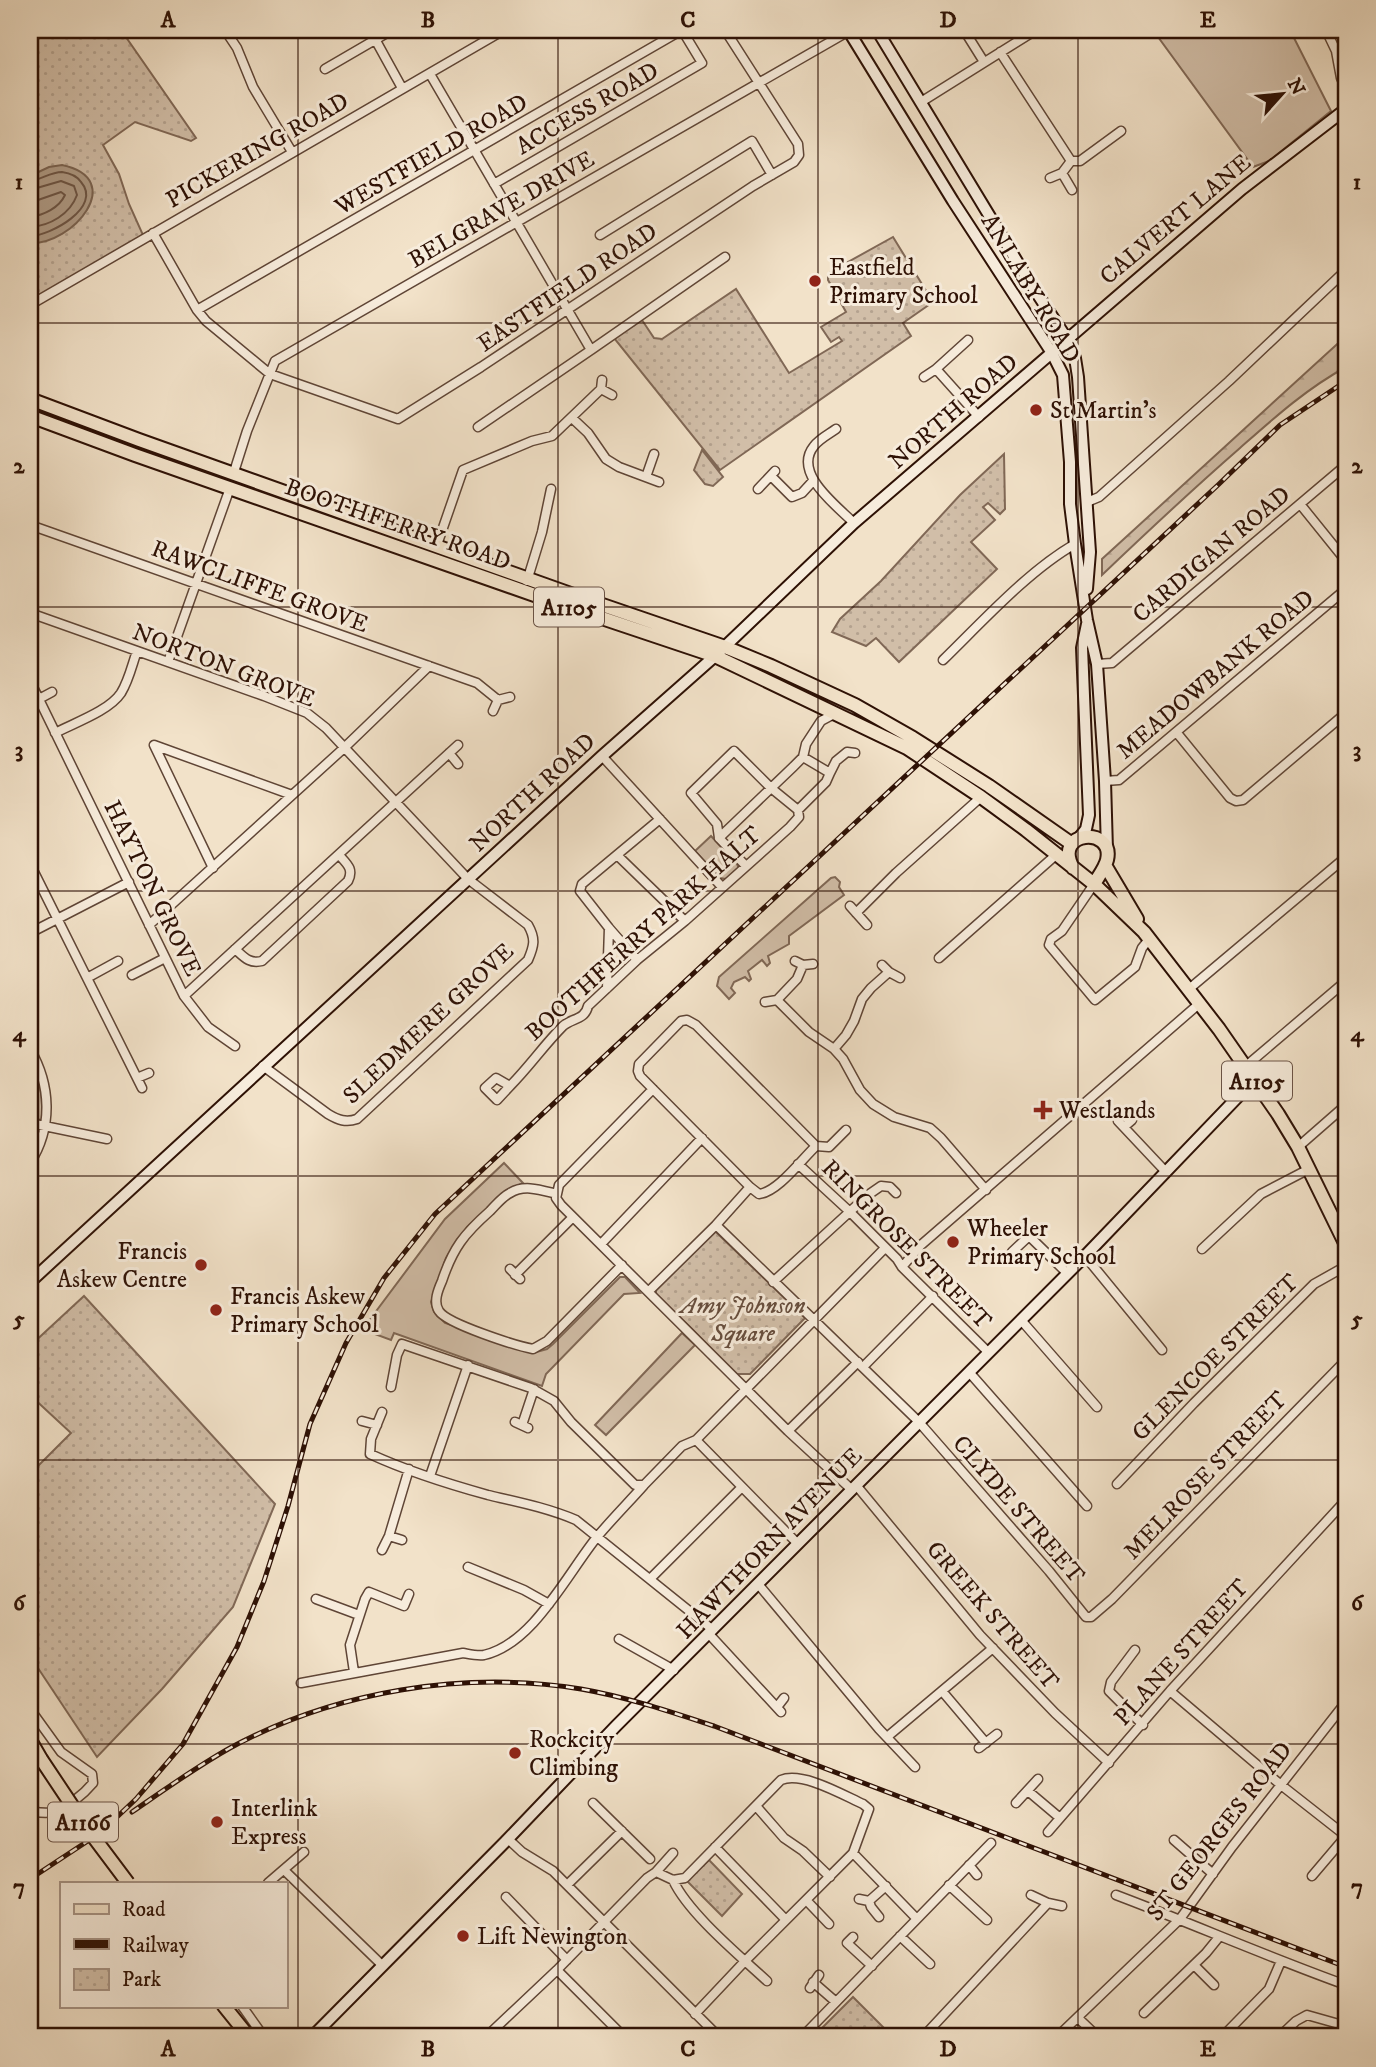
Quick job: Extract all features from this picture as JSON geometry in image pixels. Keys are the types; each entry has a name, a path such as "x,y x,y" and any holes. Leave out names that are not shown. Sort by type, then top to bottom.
{"main road":[{"name":"BOOTHFERRY ROAD","path":"30,399 437,545 526,584"},
{"name":"BOOTHFERRY ROAD","path":"30,416 230,488 526,584 720,651 855,705 908,735 1076,841"},
{"name":"BOOTHFERRY ROAD","path":"720,651 818,704 907,747 981,797 1077,871"},
{"name":"A1105","path":"1076,841 1091,836 1097,838 1107,850"},
{"path":"1076,841 1069,856 1077,871 1090,875 1105,866"},
{"path":"1094,884 1105,866 1107,850"},
{"name":"A1105","path":"1105,866 1147,935 1255,1079 1298,1147 1343,1228 1346,1245"},
{"name":"A1105","path":"1077,871 1147,935"},
{"name":"A1166","path":"30,1740 35,1758 84,1834 119,1882"},
{"name":"A1166","path":"35,1758 127,1882"},
{"path":"217,2008 240,2037"},
{"path":"226,2008 250,2037"}],"street":[{"path":"225,30 237,48 253,87 292,152"},
{"path":"365,30 375,39 402,88"},
{"path":"325,69 392,30"},
{"name":"PICKERING ROAD","path":"30,305 504,30"},
{"name":"WESTFIELD ROAD","path":"197,310 682,30"},
{"name":"ACCESS ROAD","path":"494,184 702,63 682,30"},
{"path":"725,30 759,83"},
{"name":"ANLABY ROAD","path":"877,30 1027,278 1067,339 1075,358 1090,552 1085,599"},
{"path":"964,30 984,62"},
{"path":"921,102 1036,30"},
{"path":"1326,30 1336,51 1346,90"},
{"name":"BELGRAVE DRIVE","path":"234,472 275,361 849,31"},
{"name":"ANLABY ROAD","path":"849,31 946,190 1052,353 1063,375 1070,462 1070,504 1087,620 1097,664 1107,850"},
{"path":"1000,52 1072,161"},
{"path":"430,74 591,350"},
{"name":"EASTFIELD ROAD","path":"270,374 398,419 794,162 799,155 798,144 759,83"},
{"name":"CALVERT LANE","path":"1067,339 1251,181 1346,109"},
{"path":"1072,161 1080,161 1121,131"},
{"path":"600,235 752,141 772,174"},
{"path":"1050,178 1062,173 1072,161"},
{"path":"1062,173 1072,190"},
{"path":"153,233 206,321 270,374"},
{"path":"478,427 725,257"},
{"path":"1087,502 1099,497 1229,381 1343,273 1346,267"},
{"name":"NORTH ROAD","path":"30,1282 263,1066 720,651 854,523 1067,339"},
{"path":"924,377 968,340"},
{"path":"936,369 979,417"},
{"path":"437,545 463,470 532,441 552,436 601,385 612,395"},
{"path":"572,418 588,433 606,459 619,467 659,482"},
{"path":"837,428 814,446 807,458 813,481 854,523"},
{"path":"646,477 654,454"},
{"name":"CARDIGAN ROAD","path":"1097,664 1112,663 1346,465"},
{"path":"758,489 773,474 792,497 802,493 813,481"},
{"path":"168,662 230,488"},
{"path":"526,584 542,532 551,489"},
{"path":"1300,505 1346,561"},
{"name":"RAWCLIFFE GROVE","path":"30,525 477,683 498,700"},
{"path":"943,660 1057,555 1075,544"},
{"name":"MEADOWBANK ROAD","path":"1105,781 1119,780 1346,589"},
{"name":"NORTON GROVE","path":"30,613 307,713 326,728 468,879"},
{"name":"ANLABY ROAD","path":"1076,841 1086,828 1089,815 1082,648 1087,620"},
{"path":"55,733 112,703 128,678 137,651"},
{"path":"149,925 344,748 429,666"},
{"name":"HAYTON GROVE","path":"32,685 184,996 208,1027 235,1046"},
{"path":"39,699 52,692"},
{"path":"493,710 498,700 510,697"},
{"path":"818,704 821,721"},
{"path":"719,838 803,757 806,744 821,721 836,713"},
{"path":"1177,733 1230,798 1236,801 1242,800 1274,775 1346,713"},
{"path":"213,868 154,744 292,795"},
{"path":"184,996 458,745"},
{"path":"746,866 719,838 717,824 691,793 734,751 771,788 798,810"},
{"name":"BOOTHFERRY PARK HALT","path":"510,1086 567,1023 578,1020 637,960 790,827 799,817 798,810 825,782 836,761 847,752 857,754"},
{"path":"449,753 458,764"},
{"path":"602,756 722,887"},
{"path":"803,757 830,773"},
{"path":"867,925 853,909 981,797"},
{"path":"637,960 580,891 582,884 660,819"},
{"path":"939,958 1057,854"},
{"path":"235,949 248,961 262,961 348,881 351,875 350,866 339,855"},
{"path":"617,855 685,920"},
{"path":"1188,989 1346,857"},
{"path":"30,864 142,1088"},
{"name":"SLEDMERE GROVE","path":"263,1066 328,1114 339,1120 358,1119 528,960 534,946 534,936 528,925 468,879"},
{"path":"30,933 129,882"},
{"path":"1094,884 1062,931 1051,939 1049,945 1095,1000 1135,967 1147,935"},
{"path":"607,988 609,928"},
{"path":"132,975 165,958"},
{"path":"87,978 117,960"},
{"path":"765,1002 777,1000 797,979 799,963 813,964"},
{"path":"882,965 900,978"},
{"path":"834,1049 855,1021 862,999 889,972"},
{"path":"1246,1066 1346,981"},
{"path":"777,1000 809,1032 844,1059 860,1090 873,1104 894,1116 930,1128 942,1138 986,1190"},
{"path":"902,1267 921,1245 1200,1003"},
{"path":"816,1146 775,1186 766,1193 759,1194 640,1076 639,1064 681,1020 687,1020 696,1025 816,1146 829,1147 846,1130"},
{"path":"30,1049 43,1075 47,1100 45,1126 30,1163"},
{"path":"137,1078 149,1073"},
{"name":"HAWTHORN AVENUE","path":"312,2037 616,1726 1085,1256 1255,1079"},
{"path":"556,1194 526,1188 510,1193 470,1229 449,1259 438,1290 437,1309 443,1316 486,1335 533,1349 547,1341 622,1265 561,1205 556,1194 559,1185 653,1089"},
{"path":"1298,1147 1346,1105"},
{"path":"1132,1120 1121,1124 1166,1172"},
{"path":"30,1123 107,1139"},
{"path":"601,1244 702,1139"},
{"name":"RINGROSE STREET","path":"797,1164 849,1211 988,1352"},
{"path":"1202,1249 1261,1194 1309,1169"},
{"path":"774,1282 849,1211 881,1186 893,1190 896,1180"},
{"path":"649,1291 750,1187"},
{"path":"515,1275 573,1217"},
{"name":"CLYDE STREET","path":"716,1224 918,1421 1049,1571 1086,1618 1091,1617"},
{"path":"1013,1252 1029,1236 1067,1273"},
{"path":"300,1683 463,1653 482,1655 506,1646 519,1637 549,1604 597,1537 644,1485 682,1446 696,1440 885,1248"},
{"path":"1085,1256 1162,1350"},
{"name":"GREEK STREET","path":"622,1265 788,1431 853,1487 993,1648 1055,1713 1109,1763"},
{"name":"GLENCOE STREET","path":"1117,1484 1314,1284 1346,1266"},
{"path":"788,1431 933,1296"},
{"path":"1021,1320 1097,1407"},
{"path":"391,1387 397,1355 402,1344 534,1389 554,1401 571,1422 635,1485 644,1485"},
{"name":"MELROSE STREET","path":"1091,1617 1112,1599 1346,1360"},
{"path":"430,1476 468,1365"},
{"path":"969,1372 1087,1506"},
{"path":"522,1425 534,1389"},
{"path":"382,1412 372,1439 370,1454 484,1494 557,1511 576,1520 711,1632 779,1709 784,1698"},
{"path":"362,1421 377,1425"},
{"path":"696,1440 798,1544"},
{"path":"382,1550 389,1536 409,1469"},
{"path":"650,1579 742,1487"},
{"name":"PLANE STREET","path":"1048,1832 1170,1691 1346,1500"},
{"path":"389,1536 402,1540"},
{"path":"468,1567 482,1568 549,1604"},
{"path":"758,1584 915,1768"},
{"path":"354,1672 350,1645 369,1592 409,1607 409,1594"},
{"path":"320,1611 320,1600 359,1615"},
{"path":"619,1639 674,1670"},
{"path":"887,1737 993,1648"},
{"path":"1135,1650 1111,1682 1109,1691 1143,1725"},
{"path":"942,1691 983,1746 997,1734"},
{"path":"1170,1691 1346,1836 1312,1876"},
{"name":"ST GEORGES ROAD","path":"1057,2037 1180,1919 1346,1702"},
{"path":"30,1709 61,1752 92,1774 93,1783 85,1793 50,1813 30,1811"},
{"path":"656,1872 673,1880 685,1878 781,1780 788,1777 804,1779 869,1809 853,1853 695,2014"},
{"path":"1016,1803 1038,1779"},
{"path":"1028,1791 1060,1818"},
{"path":"593,1803 650,1859"},
{"path":"756,1807 784,1838 803,1851 830,1877"},
{"path":"567,1885 622,1831"},
{"path":"508,1839 522,1852 553,1871 719,2037"},
{"path":"1174,1840 1213,1874"},
{"path":"802,2037 991,1843"},
{"path":"715,1847 786,1920"},
{"path":"269,1882 304,1852"},
{"path":"486,2037 673,1853"},
{"path":"853,1853 916,1918"},
{"path":"969,1865 977,1875"},
{"path":"284,1870 383,1966"},
{"path":"673,1880 679,1893 767,1982"},
{"path":"949,1885 987,1920"},
{"path":"869,1901 886,1886"},
{"path":"1031,1895 1062,1906"},
{"path":"1116,1895 1346,1985"},
{"path":"506,1897 567,1960"},
{"path":"859,1899 869,1901"},
{"path":"807,1901 829,1924"},
{"path":"869,1901 879,1917"},
{"path":"923,2037 1048,1903"},
{"path":"900,1936 930,1964"},
{"path":"853,1937 847,1943 872,1966"},
{"path":"1158,2016 1147,2010 1219,1937"},
{"path":"1222,2037 1269,1989 1280,1961"},
{"path":"1194,1965 1213,1985"},
{"path":"557,1969 618,2035"},
{"path":"814,1982 836,2002"},
{"path":"243,2008 264,2037"},
{"path":"1279,2037 1307,2015 1346,2026"},
{"path":"1078,2018 1098,2037"}],"green space":[{"path":"30,30 121,30 196,138 191,141 135,122 103,145 119,174 143,235 30,303"},
{"path":"1153,30 1290,30 1331,111 1269,161 1253,167"},
{"path":"893,237 933,302 903,323 911,336 720,470 614,338 642,320 654,338 662,339 736,289 789,373 842,341 839,337 831,342 821,327 846,312 828,280 830,272"},
{"path":"1346,336 1346,367 1304,394 1278,415 1102,575 1102,559"},
{"path":"702,450 723,477 713,486 705,484 694,470"},
{"path":"1004,454 1005,509 1000,514 988,503 983,507 995,520 971,542 997,569 899,662 876,638 866,646 832,632 840,619 881,581 960,495"},
{"path":"711,836 739,869 726,879 720,878 695,851"},
{"path":"835,877 840,882 839,887 844,895 789,936 789,944 768,956 770,963 767,966 762,960 748,971 751,979 749,981 745,977 734,982 731,988 735,993 729,999 717,986 719,977"},
{"path":"30,1056 40,1088 42,1120 30,1118"},
{"path":"504,1163 523,1183 508,1190 467,1227 446,1258 431,1302 434,1312 445,1323 533,1353 553,1344 620,1277 625,1277 640,1293 624,1294 546,1374 542,1386 394,1333 391,1340 364,1330 445,1219"},
{"name":"Amy Johnson Square","path":"714,1232 805,1318 750,1374 736,1374 656,1296 656,1290"},
{"path":"84,1296 275,1504 233,1607 162,1689 97,1757 30,1656 30,1474 71,1433 30,1395 30,1346"},
{"path":"682,1333 695,1345 606,1435 595,1425"},
{"path":"709,1860 742,1894 722,1916 687,1881"},
{"path":"853,1997 893,2037 813,2037"}],"water":[{"path":"62,165 81,172 91,183 92,196 87,210 62,234 46,241 30,243 30,176 49,167"}],"railway":[{"path":"99,1834 136,1799 183,1744 237,1647 264,1581 310,1424 346,1343 384,1278 435,1214 1280,425 1346,381"},
{"path":"132,1812 230,1748 270,1728 356,1699 446,1684 492,1682 581,1689 665,1710 714,1726 1346,1967"},
{"path":"30,1879 106,1829"}],"place":[{"name":"Eastfield Primary School","path":"815,281"},
{"name":"St Martin's","path":"1036,410"},
{"name":"Westlands","path":"1043,1110"},
{"name":"Wheeler Primary School","path":"953,1242"},
{"name":"Francis Askew Centre","path":"201,1265"},
{"name":"Francis Askew Primary School","path":"216,1310"},
{"name":"Rockcity Climbing","path":"515,1753"},
{"name":"Interlink Express","path":"217,1822"},
{"name":"Lift Newington","path":"463,1936"}]}
